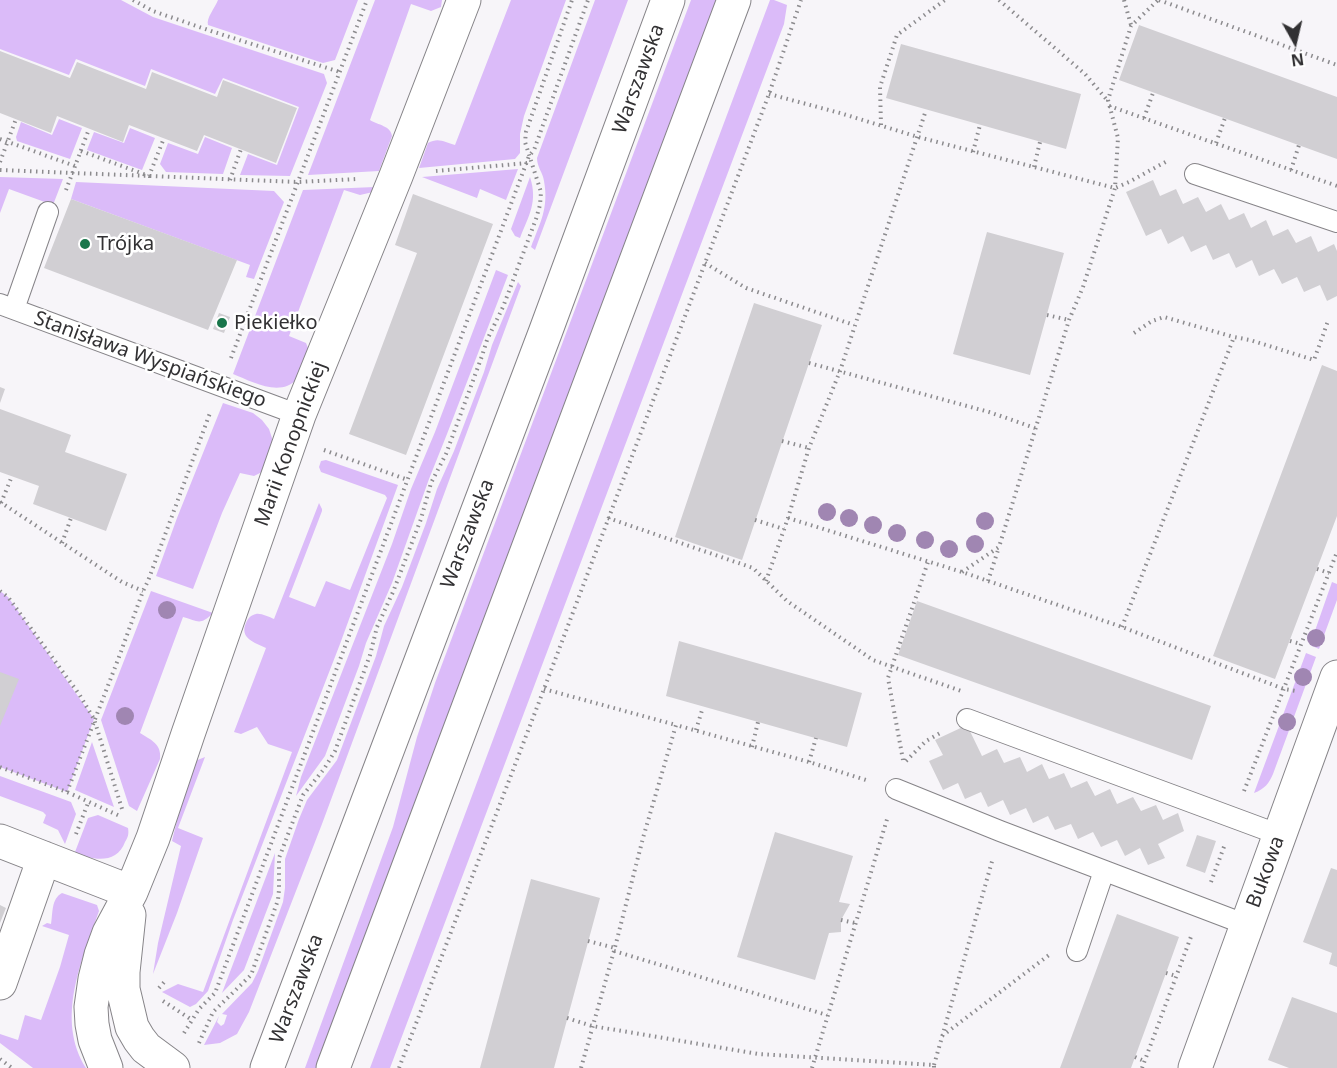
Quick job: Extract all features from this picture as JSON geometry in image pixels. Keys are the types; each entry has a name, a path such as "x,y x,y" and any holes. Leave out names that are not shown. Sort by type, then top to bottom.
{"main road":[{"name":"Marii Konopnickiej","path":"106,1068 95,1040 91,1006 95,979 109,933 131,892 153,838 296,427 464,0"},
{"name":"Warszawska","path":"267,1068 668,0"},
{"path":"333,1068 734,0"},
{"name":"Bukowa","path":"1195,1068 1332,689"},
{"path":"0,841 131,892"},
{"path":"0,982 44,858"},
{"name":"Marii Konopnickiej","path":"131,892 123,989 132,1027 146,1048 185,1058"}],"lane":[{"path":"1195,174 1337,222"},
{"path":"7,307 48,212"},
{"name":"Stanisława Wyspiańskiego","path":"7,307 296,427"},
{"path":"967,719 1280,835"},
{"path":"896,789 1247,925"},
{"path":"1077,951 1104,871"}],"path":[{"path":"133,0 153,11 340,72"},
{"path":"231,359 368,0"},
{"path":"185,1058 213,1012 251,975 278,900 279,858 303,795 335,751 370,655 377,627 421,519 431,483 446,454 487,340 503,307 536,219 540,206 540,192 525,142 526,132 572,0"},
{"path":"192,1020 199,1009 215,993 529,156 534,150 588,0"},
{"path":"399,1068 769,94 801,0"},
{"path":"881,125 880,87 897,35 945,0"},
{"path":"999,0 1085,74 1108,100"},
{"path":"1124,0 1131,26"},
{"path":"988,581 1069,320 1083,287 1115,188 1118,138 1108,100 1131,26 1159,0 1168,1 1247,33 1337,65"},
{"path":"1144,118 1153,93"},
{"path":"769,94 840,112 973,152 1115,188 1178,155"},
{"path":"1109,106 1337,186"},
{"path":"766,581 809,448 840,371 926,110"},
{"path":"1216,143 1225,118"},
{"path":"0,162 16,119"},
{"path":"973,152 980,124"},
{"path":"65,194 89,129"},
{"path":"148,176 164,138"},
{"path":"1198,145 1201,138"},
{"path":"0,139 75,166"},
{"path":"1034,167 1040,142"},
{"path":"1291,170 1299,145"},
{"path":"230,180 241,149"},
{"path":"81,151 148,176"},
{"path":"426,172 528,163"},
{"path":"0,170 298,182 367,179"},
{"path":"705,263 746,288 854,325"},
{"path":"1047,315 1069,320"},
{"path":"1134,333 1164,316 1314,360 1328,321"},
{"path":"1122,627 1234,337"},
{"path":"809,363 989,412 1035,428"},
{"path":"67,792 211,411"},
{"path":"296,427 408,480"},
{"path":"782,441 809,448"},
{"path":"12,476 1,502 123,582 143,591"},
{"path":"62,543 71,518"},
{"path":"608,518 753,568 787,601 873,660 965,692"},
{"path":"788,518 962,572 1122,627 1284,689 1294,691 1332,689"},
{"path":"755,520 784,529"},
{"path":"962,572 999,547"},
{"path":"812,1068 904,764 888,678 928,562"},
{"path":"1317,569 1329,573"},
{"path":"0,591 8,597 79,694 94,719 125,819 67,792 0,767"},
{"path":"1290,640 1301,644"},
{"path":"544,689 809,762 896,789"},
{"path":"696,730 702,707"},
{"path":"752,747 758,722"},
{"path":"581,1068 676,725"},
{"path":"809,762 816,738"},
{"path":"567,1018 592,1026 759,1054 934,1067 1000,831"},
{"path":"841,920 855,923"},
{"path":"942,1036 1085,927"},
{"path":"588,940 827,1015"},
{"path":"1166,973 1176,976"},
{"path":"1135,1058 1144,1061"},
{"path":"0,1059 12,1068"}],"shaded area":[{"path":"0,0 121,0 153,17 324,74 327,83 290,176 240,175 248,154 277,165 299,107 223,78 215,94 151,69 145,86 76,59 69,75 0,49"},
{"path":"218,0 358,0 335,60 323,63 208,25 209,16"},
{"path":"375,0 442,0 441,7 431,11 411,4 370,120 387,128 392,136 379,171 308,175"},
{"path":"511,0 566,0 524,116 520,134 520,153 515,159 419,168 428,143 438,140 455,145"},
{"path":"595,0 628,0 535,250 531,247 543,215 545,199 543,178 537,158"},
{"path":"691,0 717,0 316,1068 305,1068 393,827 417,737 435,683"},
{"path":"770,0 787,5 784,24 390,1068 370,1068"},
{"path":"59,119 82,128 70,159 17,141 16,137 21,122 52,135"},
{"path":"130,128 155,138 142,170 87,150 94,132 124,143"},
{"path":"205,137 232,148 223,174 166,172 160,164 168,143 198,154"},
{"path":"518,169 506,200 480,189 477,198 422,177"},
{"path":"0,177 63,179 53,205 9,189 0,213"},
{"path":"530,177 533,201 520,238 515,236 511,229"},
{"path":"76,182 274,191 284,202 254,279 246,277 250,265 71,199"},
{"path":"375,187 373,192 360,195 344,190 289,336 306,343 310,353 297,379 290,385 274,388 233,374 303,190"},
{"path":"496,270 508,275 429,479 392,583 366,643 325,756 296,796 301,777"},
{"path":"518,282 521,286 322,824 249,1012 237,1034 220,1043 204,1045 219,1016 217,1022 221,1026 227,1015 222,1014 252,983 258,971 283,902 285,859 299,819 307,800 337,760 376,656 384,626 402,587 437,489 454,451 492,345"},
{"path":"223,403 253,413 269,429 273,441 264,471 254,476 240,473 193,589 156,576"},
{"path":"326,460 398,485 208,991 190,1007 162,992 178,984 203,992 292,752 268,744 257,727 241,734 234,732 266,648 249,639 244,628 250,617 256,614 274,619 319,503 322,511 289,597 315,607 326,581 350,590 387,498 385,495 321,472 319,467 321,461"},
{"path":"1332,582 1337,584 1337,600 1319,649 1310,645"},
{"path":"0,591 8,597 94,719 67,792 0,767"},
{"path":"151,591 213,613 202,621 183,617 140,733 157,746 160,759 137,811 129,806 101,720"},
{"path":"1306,653 1316,657 1273,774 1261,790 1254,793"},
{"path":"92,742 114,807 75,790"},
{"path":"205,757 178,828 203,838 153,974 181,846 172,841 187,779 195,761"},
{"path":"0,776 71,802 76,814 65,844 58,830 43,823 46,815 43,812 0,796"},
{"path":"98,815 128,828 128,837 121,849 104,859 75,852 88,818"},
{"path":"275,853 273,894 244,970 222,993"},
{"path":"62,893 97,905 99,911 79,969 72,1010 77,1049 86,1068 33,1068 0,1043 0,1034 18,1040 25,1015 41,1020 69,935 42,926 47,923 51,924 54,903"}],"building":[{"path":"1139,25 1337,97 1337,159 1119,80"},
{"path":"901,44 1081,94 1066,149 886,98"},
{"path":"0,51 70,78 77,62 146,89 152,72 217,97 223,80 297,108 276,163 204,135 197,151 129,125 123,142 57,116 51,133 0,113"},
{"path":"1153,180 1160,196 1176,189 1183,204 1198,197 1206,212 1221,204 1229,220 1244,213 1251,228 1266,220 1273,236 1288,229 1296,243 1311,236 1318,252 1334,244 1337,251 1337,296 1327,301 1320,285 1304,292 1297,277 1282,284 1274,269 1259,276 1252,260 1236,268 1229,253 1213,260 1206,245 1191,252 1183,236 1168,244 1161,229 1146,236 1126,192"},
{"path":"413,194 493,224 406,455 349,434 417,253 395,245"},
{"path":"71,199 237,260 208,330 44,268"},
{"path":"987,232 1064,253 1030,375 953,354"},
{"path":"754,303 822,325 742,560 675,537"},
{"path":"219,313 230,317 224,333 213,329"},
{"path":"1322,365 1337,371 1337,516 1275,679 1213,656"},
{"path":"0,387 5,389 0,403"},
{"path":"0,409 71,435 65,452 127,474 106,531 33,504 39,486 0,472"},
{"path":"917,601 1211,706 1192,760 898,655"},
{"path":"679,641 862,693 847,747 666,696"},
{"path":"0,672 19,679 0,726"},
{"path":"967,725 982,756 997,749 1004,763 1020,757 1027,772 1042,764 1049,779 1064,773 1071,788 1087,781 1095,796 1110,789 1117,804 1133,797 1141,811 1156,805 1163,820 1178,813 1184,831 1158,844 1165,858 1148,865 1140,848 1125,856 1117,840 1101,847 1093,832 1078,839 1071,824 1055,830 1048,816 1033,823 1026,808 1010,815 1003,800 988,807 981,792 965,799 958,783 943,790 929,761 943,755 935,740"},
{"path":"775,832 853,856 839,902 850,904 841,920 841,932 829,933 815,980 737,957"},
{"path":"1197,835 1216,841 1205,873 1186,866"},
{"path":"1331,868 1337,870 1337,967 1329,964 1332,953 1303,942"},
{"path":"531,879 600,898 554,1068 480,1068"},
{"path":"0,905 6,908 0,923"},
{"path":"1117,914 1179,937 1131,1068 1060,1068"},
{"path":"1292,997 1337,1013 1337,1068 1289,1068 1268,1060"}],"place":[{"name":"Trójka","path":"85,244"},
{"name":"Piekiełko","path":"222,323"}]}
